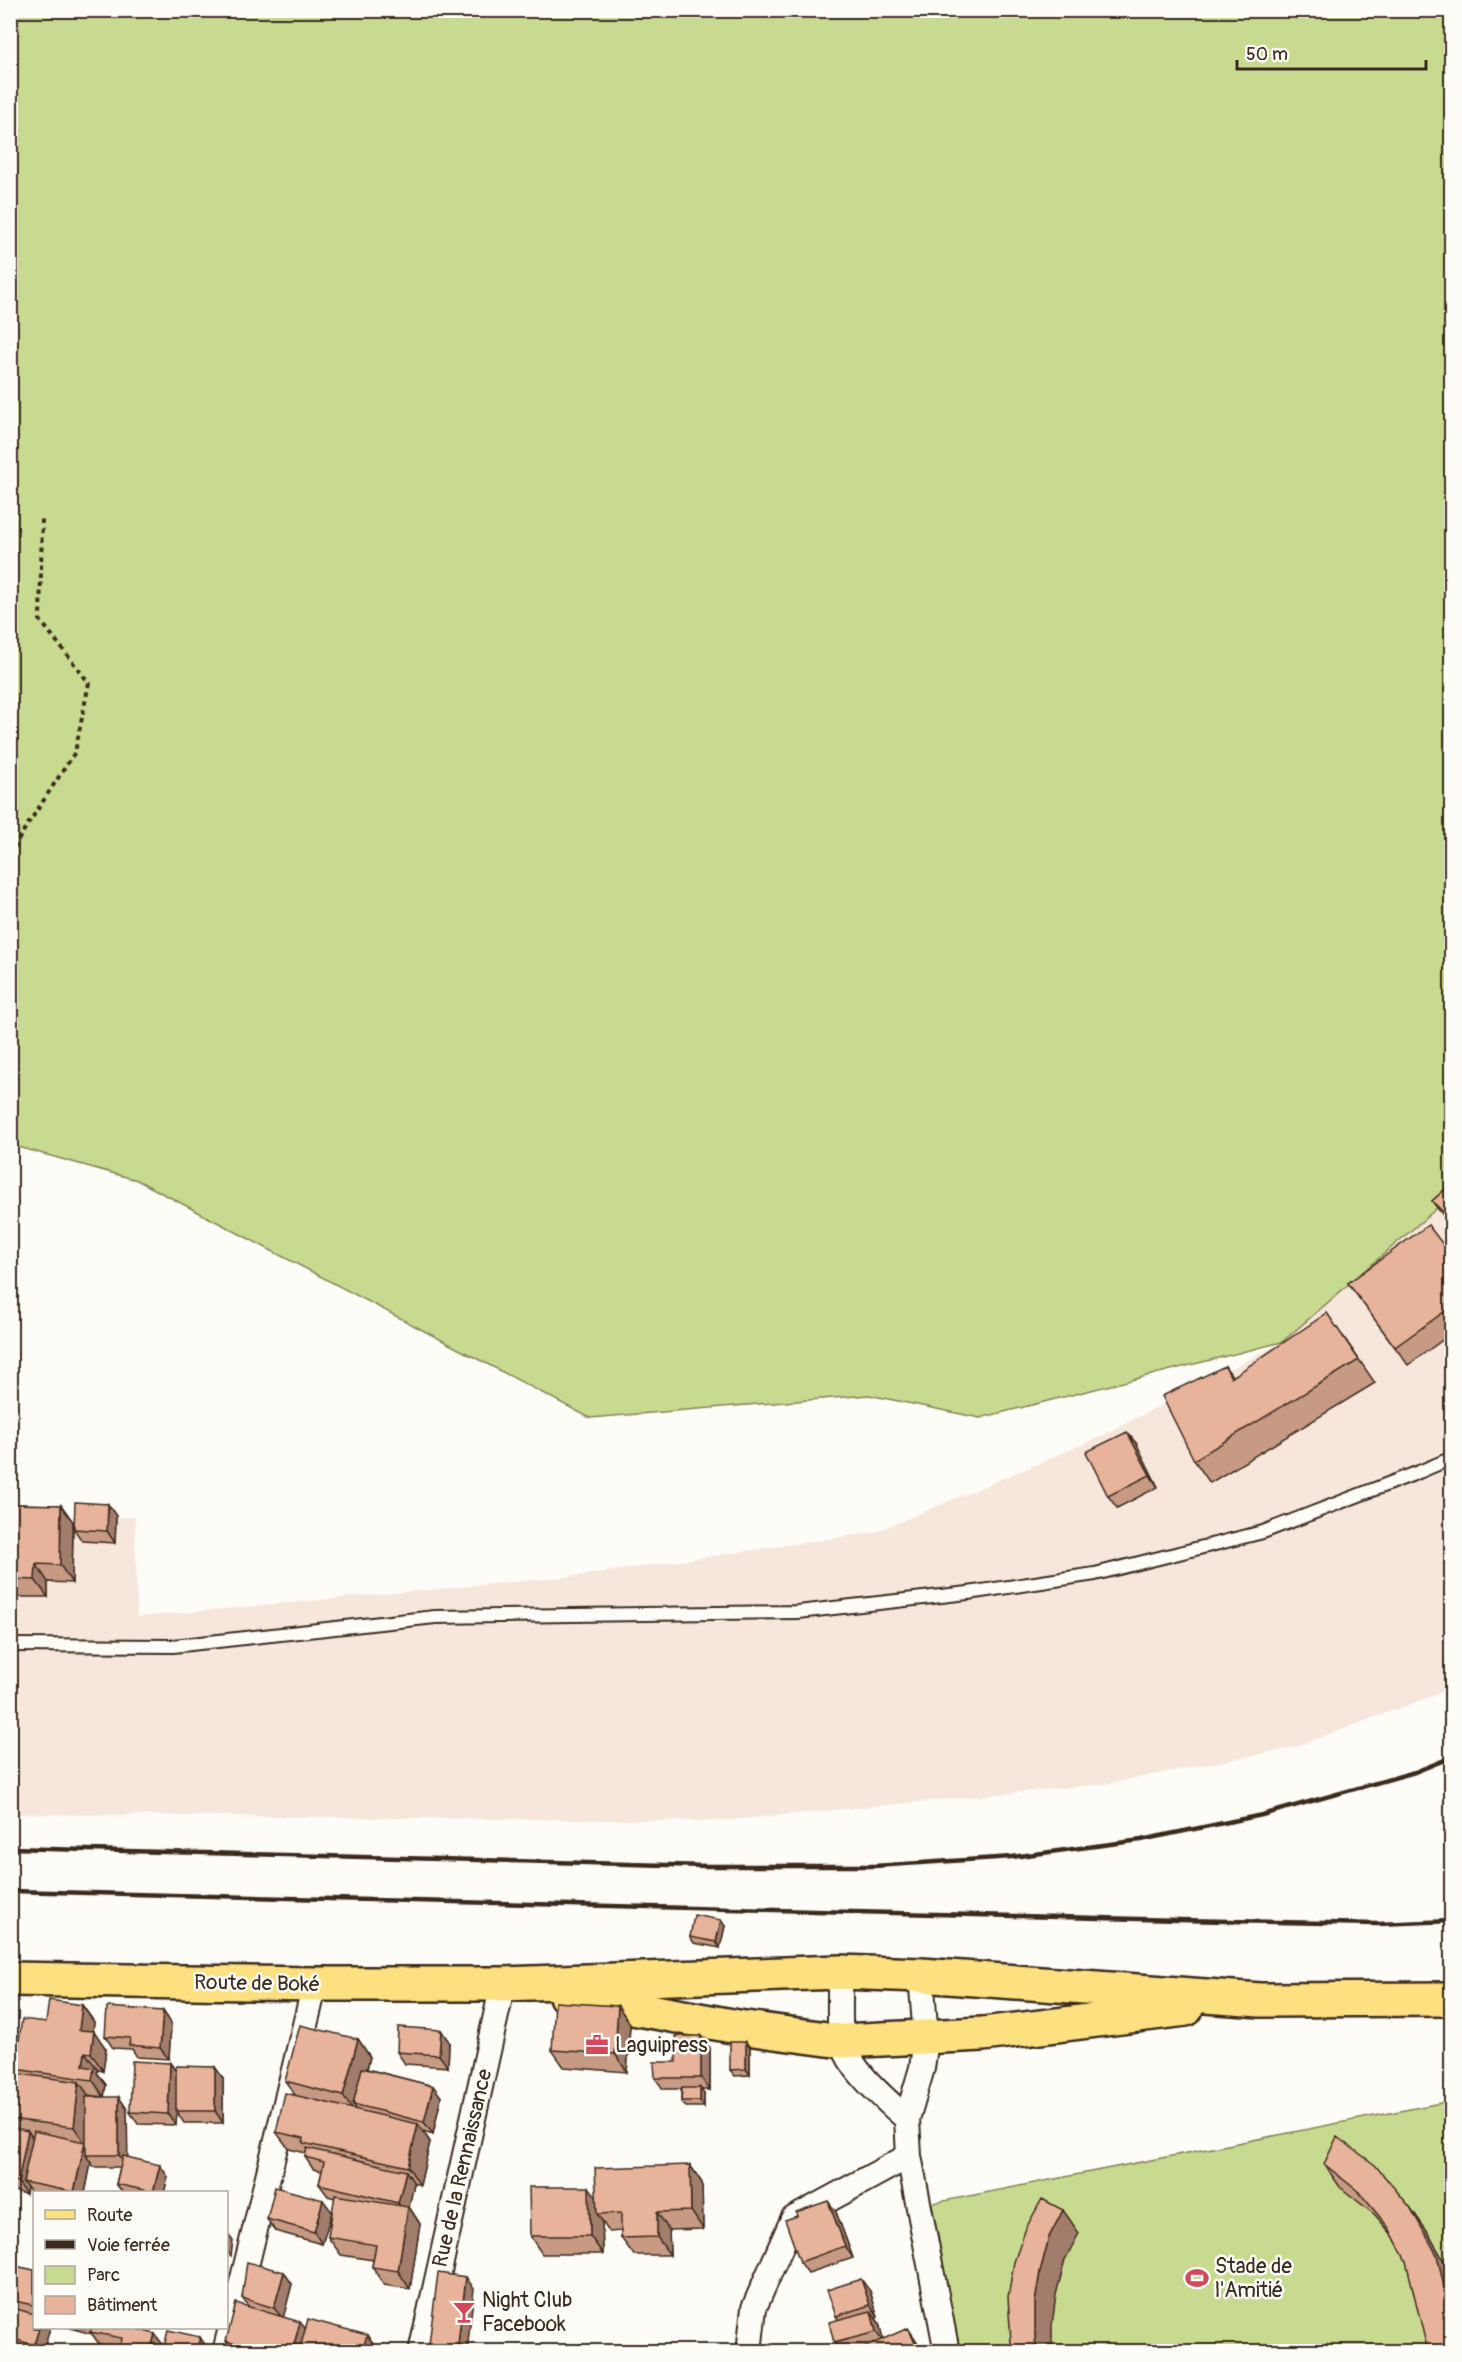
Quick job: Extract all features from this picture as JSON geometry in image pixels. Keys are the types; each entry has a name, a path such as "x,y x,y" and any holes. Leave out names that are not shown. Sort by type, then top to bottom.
{"main road":[{"path":"503,1984 840,1972 921,1975 1260,2000 1452,1999"},
{"name":"Route de Boké","path":"10,1979 315,1984 503,1984"},
{"path":"503,1984 738,2027 842,2041 926,2039 983,2034 1260,2000"}],"street":[{"path":"840,1972 842,2041 858,2070 886,2100 908,2119"},
{"path":"921,1975 926,2039 922,2068 908,2119 909,2156 947,2352"},
{"path":"225,2352 315,1984"},
{"name":"Rue de la Rennaissance","path":"421,2352 503,1984"},
{"path":"749,2352 754,2308 793,2219 909,2156"}],"lane":[{"path":"10,1645 173,1646 435,1617 798,1612 968,1593 1095,1574 1263,1532 1452,1458"}],"path":[{"path":"10,856 21,835 75,752 89,682 40,620 42,519"}],"shaded area":[{"path":"1451,1196 1451,1689 1292,1748 1105,1784 721,1821 11,1814 10,1518 135,1517 137,1617 576,1576 876,1532 1098,1438 1282,1342"}],"green space":[{"path":"10,11 1451,11 1451,1196 1282,1342 980,1418 869,1395 590,1418 137,1180 11,1145"},
{"name":"Stade de l'Amitié","path":"1451,2101 1451,2351 957,2351 928,2204"}],"building":[{"path":"1452,1183 1452,1221 1432,1201"},
{"path":"1428,1225 1452,1256 1452,1306 1395,1347 1348,1283"},
{"path":"1327,1313 1359,1360 1194,1460 1162,1396 1225,1366 1231,1378"},
{"path":"1127,1432 1150,1475 1108,1496 1086,1452"},
{"path":"75,1502 108,1504 107,1531 74,1529"},
{"path":"10,1504 61,1505 60,1565 36,1564 35,1580 10,1579"},
{"path":"694,1915 721,1920 716,1942 690,1937"},
{"path":"49,2000 82,2005 79,2030 94,2031 91,2053 85,2052 83,2066 94,2068 92,2080 15,2069 22,2019 46,2022"},
{"path":"555,2002 618,2006 615,2054 552,2050"},
{"path":"107,2007 163,2011 160,2048 129,2045 130,2038 105,2036"},
{"path":"300,2025 358,2039 343,2096 285,2081"},
{"path":"398,2027 441,2030 439,2055 397,2052"},
{"path":"676,2036 701,2036 701,2078 655,2078 654,2062 676,2062"},
{"path":"730,2042 746,2042 746,2069 730,2070"},
{"path":"132,2061 170,2063 168,2114 130,2112"},
{"path":"176,2066 215,2067 215,2111 176,2111"},
{"path":"362,2068 433,2086 424,2122 353,2104"},
{"path":"13,2073 79,2082 74,2127 10,2119 10,2090"},
{"path":"682,2088 700,2088 700,2101 681,2101"},
{"path":"285,2093 418,2124 408,2167 303,2143 304,2138 276,2132"},
{"path":"86,2097 119,2097 119,2155 86,2155"},
{"path":"10,2127 28,2131 18,2182 10,2180"},
{"path":"34,2131 85,2142 74,2191 23,2182"},
{"path":"1337,2137 1375,2165 1410,2207 1437,2255 1452,2323 1452,2352 1428,2352 1406,2261 1389,2228 1359,2192 1324,2164"},
{"path":"307,2148 406,2171 398,2203 319,2184 324,2162 305,2157"},
{"path":"123,2156 160,2165 153,2191 116,2184"},
{"path":"690,2165 691,2211 657,2212 657,2237 621,2238 621,2213 597,2214 595,2168"},
{"path":"275,2187 323,2200 314,2232 267,2219"},
{"path":"529,2187 589,2187 590,2236 530,2236"},
{"path":"335,2195 408,2207 398,2271 372,2267 376,2245 328,2237"},
{"path":"1042,2199 1063,2210 1049,2237 1040,2272 1035,2302 1035,2340 1038,2352 1013,2352 1008,2297 1014,2262 1026,2228"},
{"path":"828,2201 845,2246 800,2262 785,2220 797,2216 796,2212"},
{"path":"247,2262 284,2272 274,2308 242,2298"},
{"path":"10,2265 33,2270 33,2305 10,2300"},
{"path":"438,2273 466,2277 457,2352 428,2352"},
{"path":"861,2279 870,2305 836,2316 827,2290"},
{"path":"236,2303 300,2322 292,2352 261,2352 226,2341"},
{"path":"10,2307 33,2314 33,2329 39,2329 34,2345 10,2338"},
{"path":"871,2311 876,2332 834,2343 829,2322"},
{"path":"308,2319 367,2335 362,2352 299,2352"},
{"path":"908,2328 917,2347 907,2352 854,2352"},
{"path":"92,2329 137,2329 155,2334 150,2352 119,2352 122,2338 90,2332"},
{"path":"168,2330 200,2337 196,2352 163,2352"},
{"path":"10,2347 20,2352 10,2352"}],"railway":[{"path":"10,1848 707,1866 874,1866 1012,1857 1141,1840 1262,1815 1415,1772 1452,1757"},
{"path":"10,1891 1179,1920 1378,1924 1452,1921"}],"place":[{"name":"Laguipress","path":"597,2045"},
{"name":"Stade de l'Amitié","path":"1197,2278"},
{"name":"Night Club Facebook","path":"464,2312"}]}
